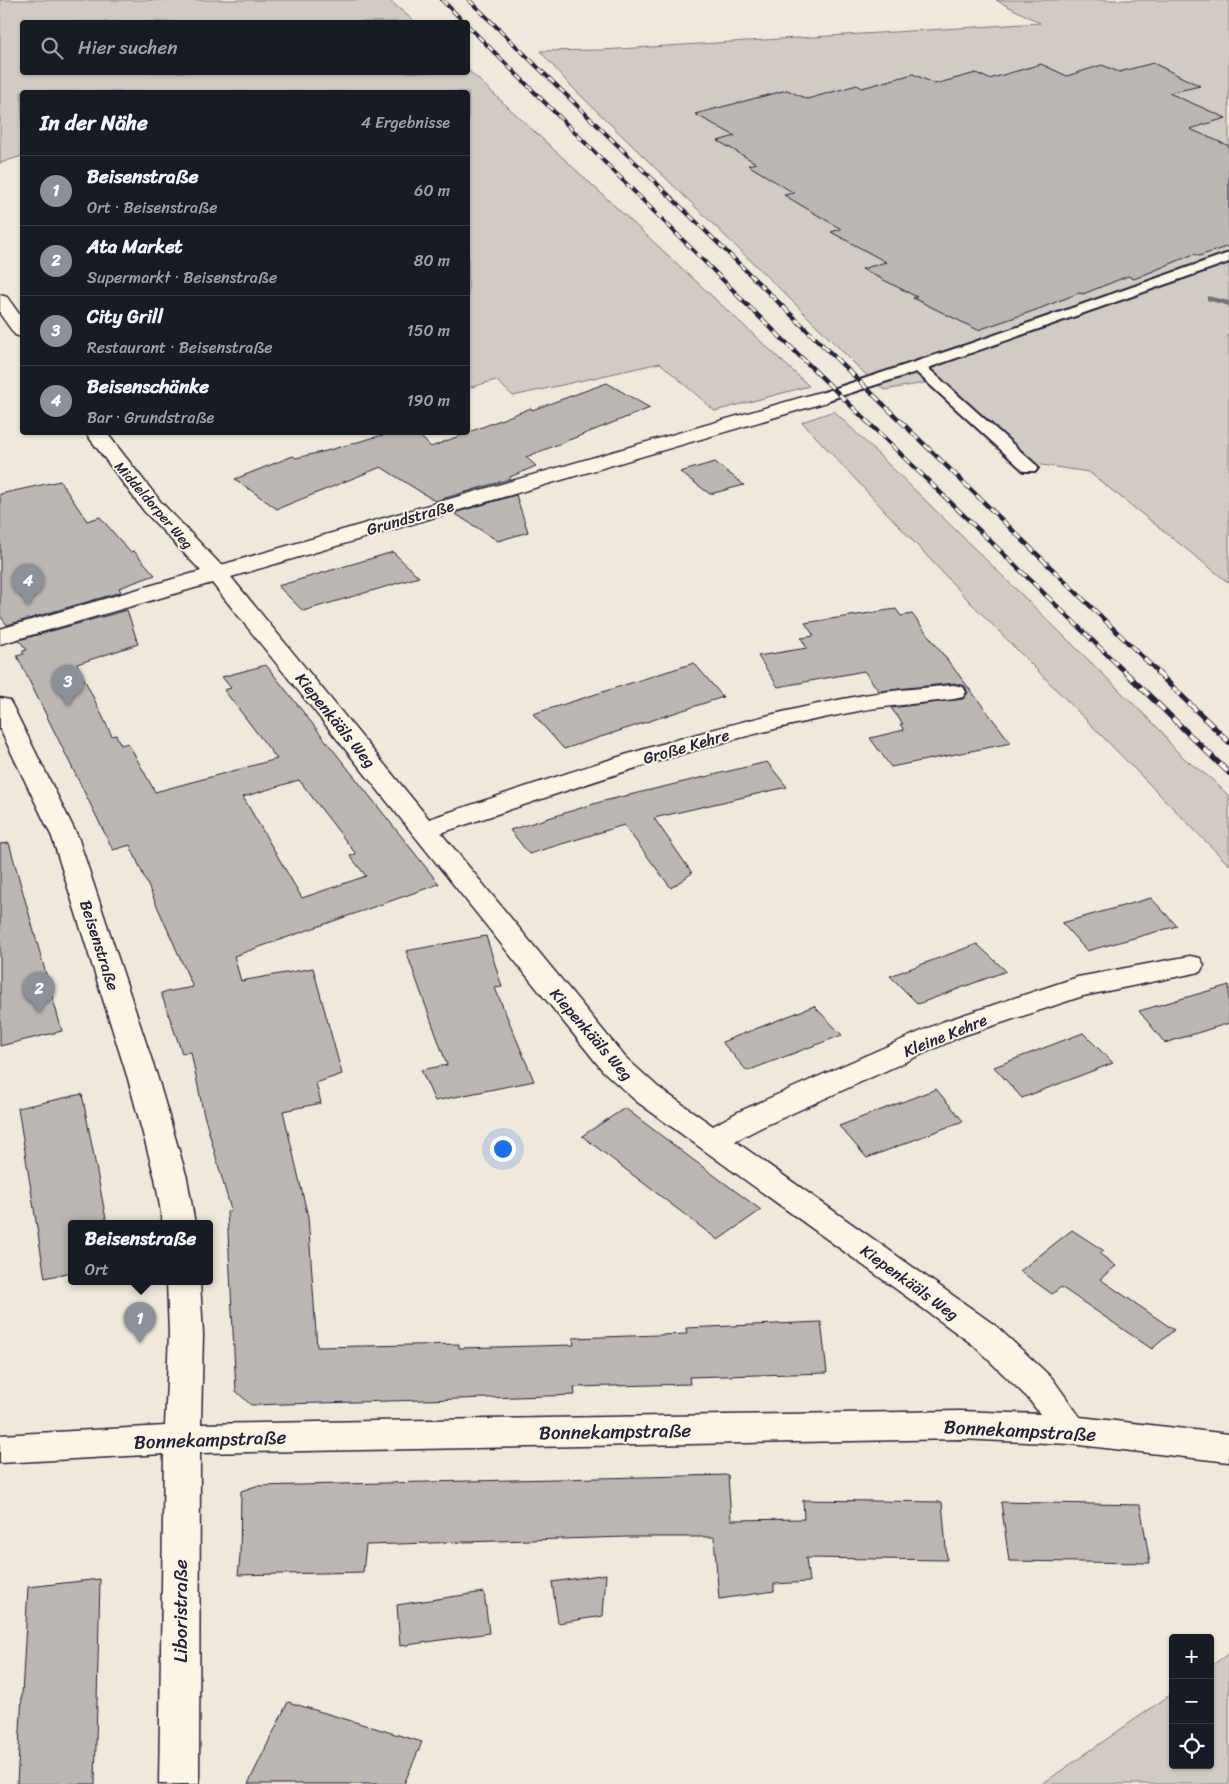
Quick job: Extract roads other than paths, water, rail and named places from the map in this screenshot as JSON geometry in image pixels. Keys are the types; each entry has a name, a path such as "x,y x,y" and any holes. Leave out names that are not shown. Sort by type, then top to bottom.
{"street":[{"name":"Grundstraße","path":"0,637 820,398"},
{"name":"Middeldorper Weg","path":"97,435 114,460 163,518 216,573"},
{"name":"Kiepenkääls Weg","path":"216,573 614,1064 647,1094 984,1335 1040,1388 1070,1430"},
{"name":"Große Kehre","path":"425,829 586,775 766,724 854,704 954,692"},
{"name":"Beisenstraße","path":"0,705 65,837 143,1079 171,1178 178,1220"},
{"name":"Kleine Kehre","path":"712,1140 749,1120 952,1029 1078,987 1190,964"},
{"path":"183,1285 186,1334 183,1439"},
{"name":"Bonnekampstraße","path":"0,1449 183,1439 960,1425 1070,1430 1229,1448"},
{"name":"Liboristraße","path":"179,1784 183,1439"}],"lane":[{"path":"820,398 920,367 1064,314 1229,258"},
{"path":"920,367 1030,468"}],"waterway":[{"path":"1210,298 1229,304"}],"railway":[{"path":"442,0 462,20"},
{"path":"469,0 771,295"},
{"path":"470,28 738,295"},
{"path":"736,294 1126,673"},
{"path":"770,294 1159,673"},
{"path":"1125,672 1229,773"},
{"path":"1157,672 1229,742"}],"place":[{"name":"Beisenschänke","path":"28,605"},
{"name":"City Grill","path":"68,706"},
{"name":"Ata Market","path":"39,1013"},
{"name":"Beisenstraße","path":"140,1343"}]}
